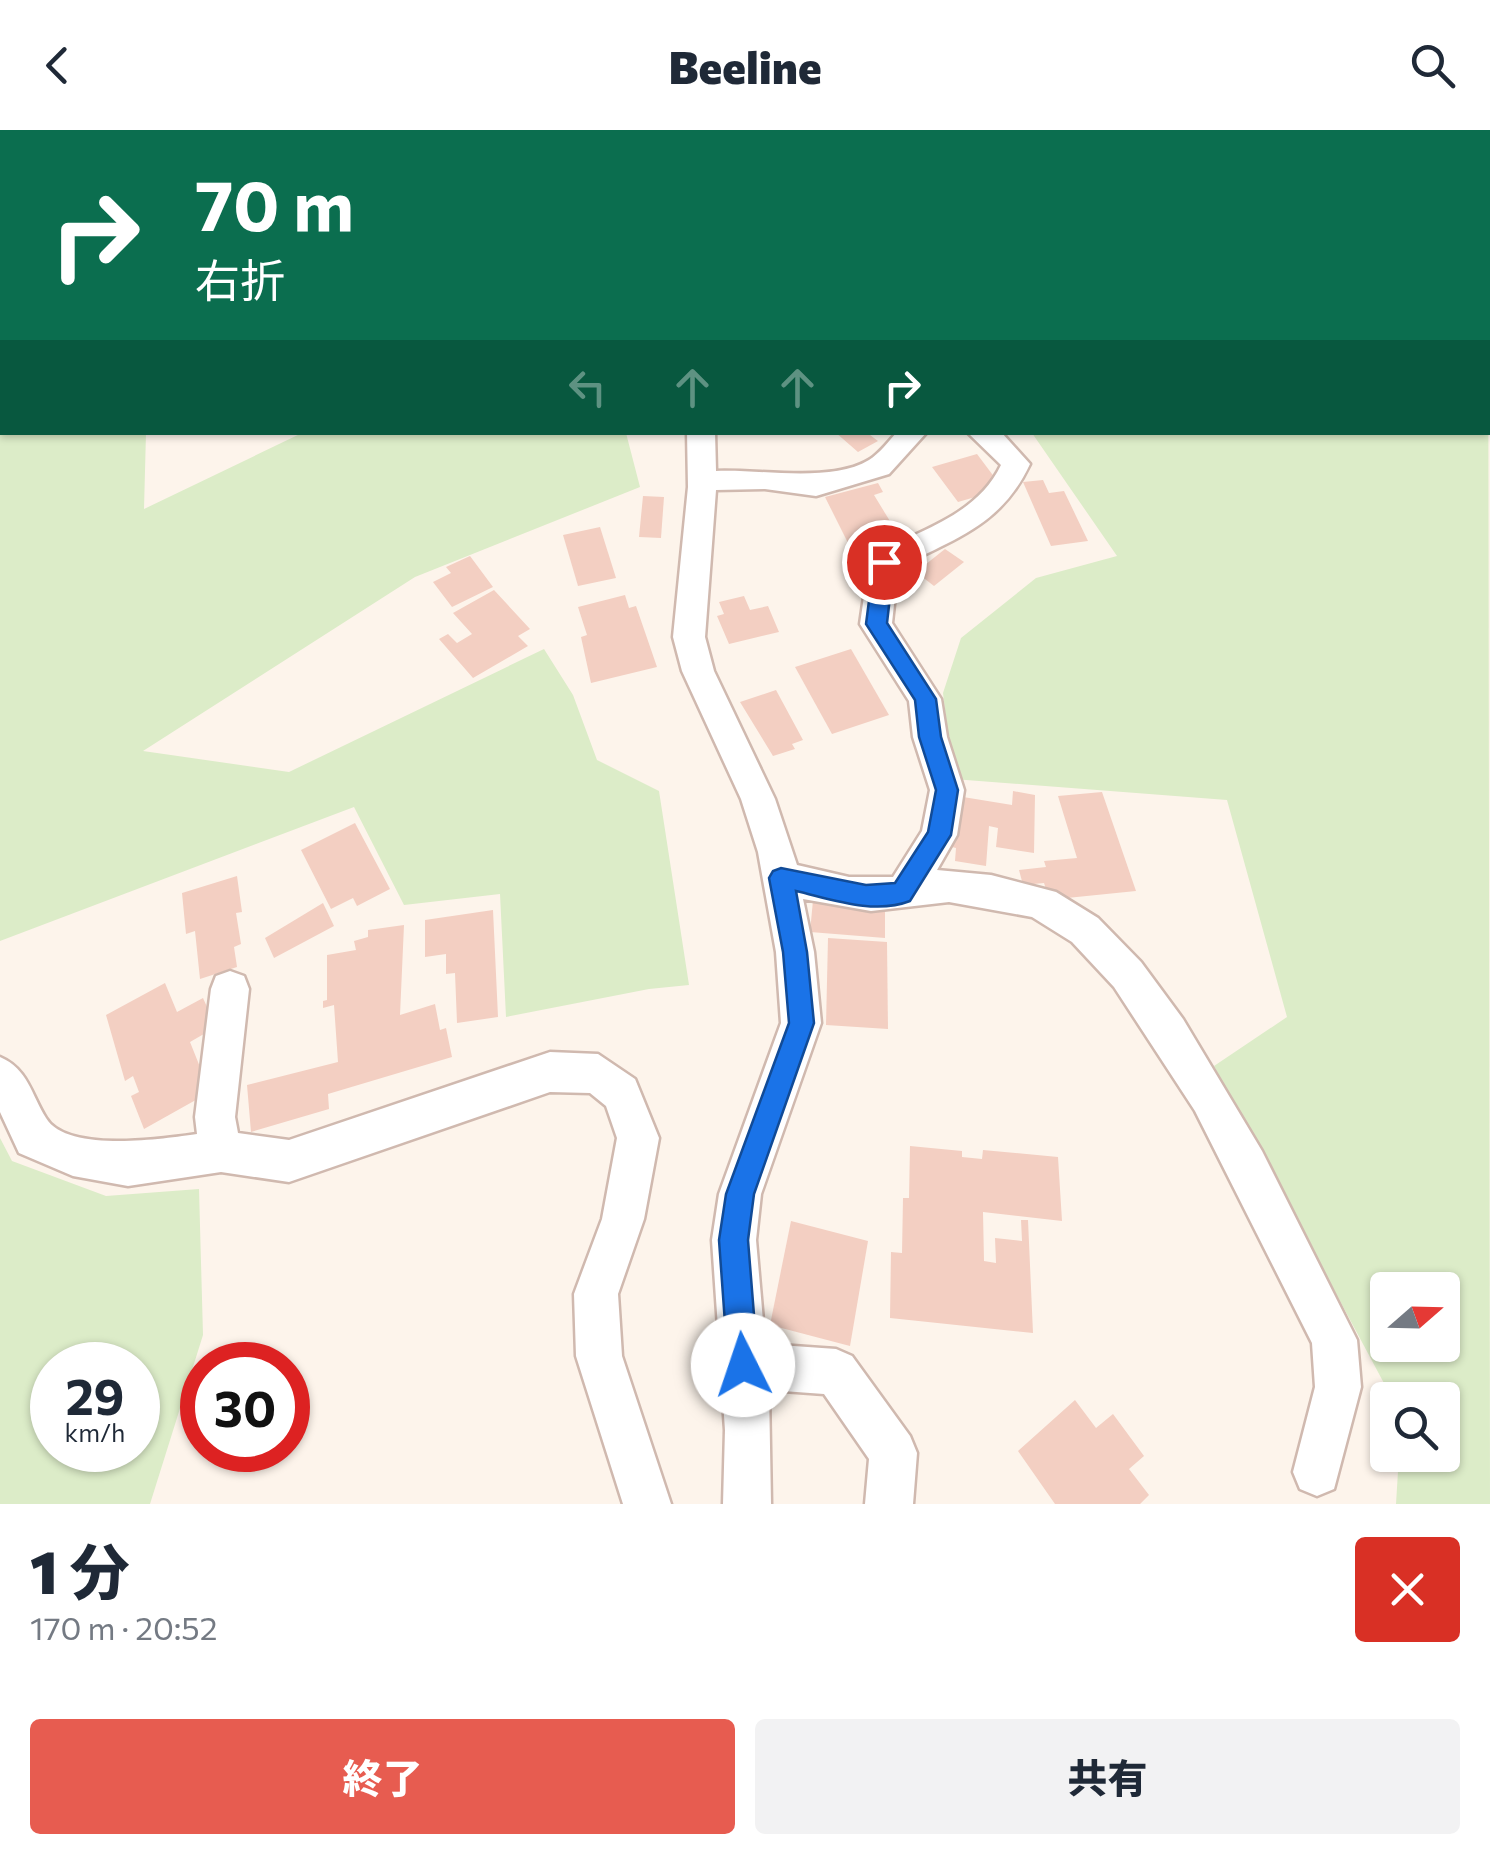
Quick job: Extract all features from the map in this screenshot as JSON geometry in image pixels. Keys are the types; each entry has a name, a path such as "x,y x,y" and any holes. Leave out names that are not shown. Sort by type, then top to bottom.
{"street":[{"path":"701,435 702,481 689,637 698,671 758,799 781,878 795,952 801,1023 740,1194 734,1240 748,1430 747,1504"},
{"path":"702,481 765,479 816,486 879,467 911,435"},
{"path":"902,894 940,835 947,790 930,737 925,699 876,624 876,605 884,562 935,540 1008,488 1016,464 998,443 985,435"},
{"path":"781,878 866,896 939,886 1044,904 1090,932 1122,968 1191,1063 1334,1340 1338,1387 1317,1472"},
{"path":"221,1152 215,1117 230,989"},
{"path":"0,1077 8,1085 34,1138 73,1155 128,1165 221,1152 289,1162 550,1072 598,1074 622,1092 638,1138 623,1219 596,1294 600,1356 647,1504"},
{"path":"743,1365 836,1372 894,1454 889,1504"}],"green space":[{"path":"0,435 146,435 144,509 298,435 627,435 640,487 415,577 143,751 289,772 544,649 573,695 597,760 659,791 689,985 506,1017 500,894 404,905 354,807 0,941"},
{"path":"1033,435 1488,435 1490,1504 1396,1504 1398,1472 1460,1472 1460,1382 1383,1382 1373,1362 1460,1362 1460,1272 1370,1272 1370,1357 1214,1066 1287,1017 1227,800 953,779 943,693 961,638 1036,578 1117,556"},
{"path":"0,1138 12,1161 106,1196 199,1189 203,1335 201,1342 180,1342 180,1408 150,1504 0,1504"}],"building":[{"path":"838,435 870,435 878,441 858,452"},
{"path":"977,454 998,482 984,487 989,493 958,502 932,467"},
{"path":"1043,480 1049,493 1064,491 1088,541 1051,546 1023,482"},
{"path":"878,483 883,492 874,495 899,536 851,549 825,497"},
{"path":"643,496 664,497 661,538 639,537"},
{"path":"600,527 616,578 578,586 563,535"},
{"path":"945,549 964,562 934,586 916,572"},
{"path":"470,556 493,587 452,607 433,582 451,573 446,567"},
{"path":"494,590 530,629 518,636 528,646 473,678 439,639 448,634 457,643 472,634 453,613"},
{"path":"625,595 629,608 636,606 657,667 591,683 581,637 587,635 578,607"},
{"path":"744,596 750,610 768,606 779,632 729,644 717,616 724,614 719,602"},
{"path":"851,649 889,715 832,734 795,667"},
{"path":"776,690 803,740 792,744 795,749 773,756 740,702"},
{"path":"1013,791 1035,795 1034,853 996,847 998,828 989,826 986,866 955,861 956,848 952,847 957,796 1012,805"},
{"path":"1102,792 1136,891 1057,899 1048,895 1044,883 1023,885 1019,870 1046,867 1044,861 1077,858 1058,796"},
{"path":"355,823 390,889 357,906 353,898 331,909 301,850"},
{"path":"237,876 242,912 236,913 241,944 234,947 237,967 200,979 195,931 186,934 182,893"},
{"path":"813,900 885,906 885,938 810,932"},
{"path":"323,903 334,926 274,958 265,938"},
{"path":"493,910 498,1017 457,1023 455,973 446,974 446,954 425,957 425,920"},
{"path":"404,925 400,1015 435,1004 440,1030 446,1028 452,1057 328,1094 329,1109 251,1132 247,1085 338,1062 334,1005 323,1008 323,1001 327,1000 327,955 356,950 354,941 368,937 368,930"},
{"path":"828,938 887,942 888,1029 826,1025"},
{"path":"165,983 177,1012 203,998 216,1027 190,1042 210,1092 144,1129 131,1096 139,1092 133,1076 125,1081 106,1015"},
{"path":"910,1146 962,1151 962,1157 982,1159 983,1150 1058,1157 1062,1221 983,1212 984,1261 996,1263 995,1238 1022,1241 1021,1220 1028,1220 1033,1333 890,1318 891,1252 902,1253 903,1198 909,1198"},
{"path":"791,1221 868,1241 850,1346 770,1325"},
{"path":"1075,1400 1096,1428 1113,1414 1144,1456 1129,1469 1149,1495 1140,1504 1055,1504 1018,1451"}],"route":[{"path":"743,1365 734,1240 740,1194 801,1023 795,952 781,878 866,896 902,894 940,835 947,790 930,737 925,699 876,624 884,562"}]}
